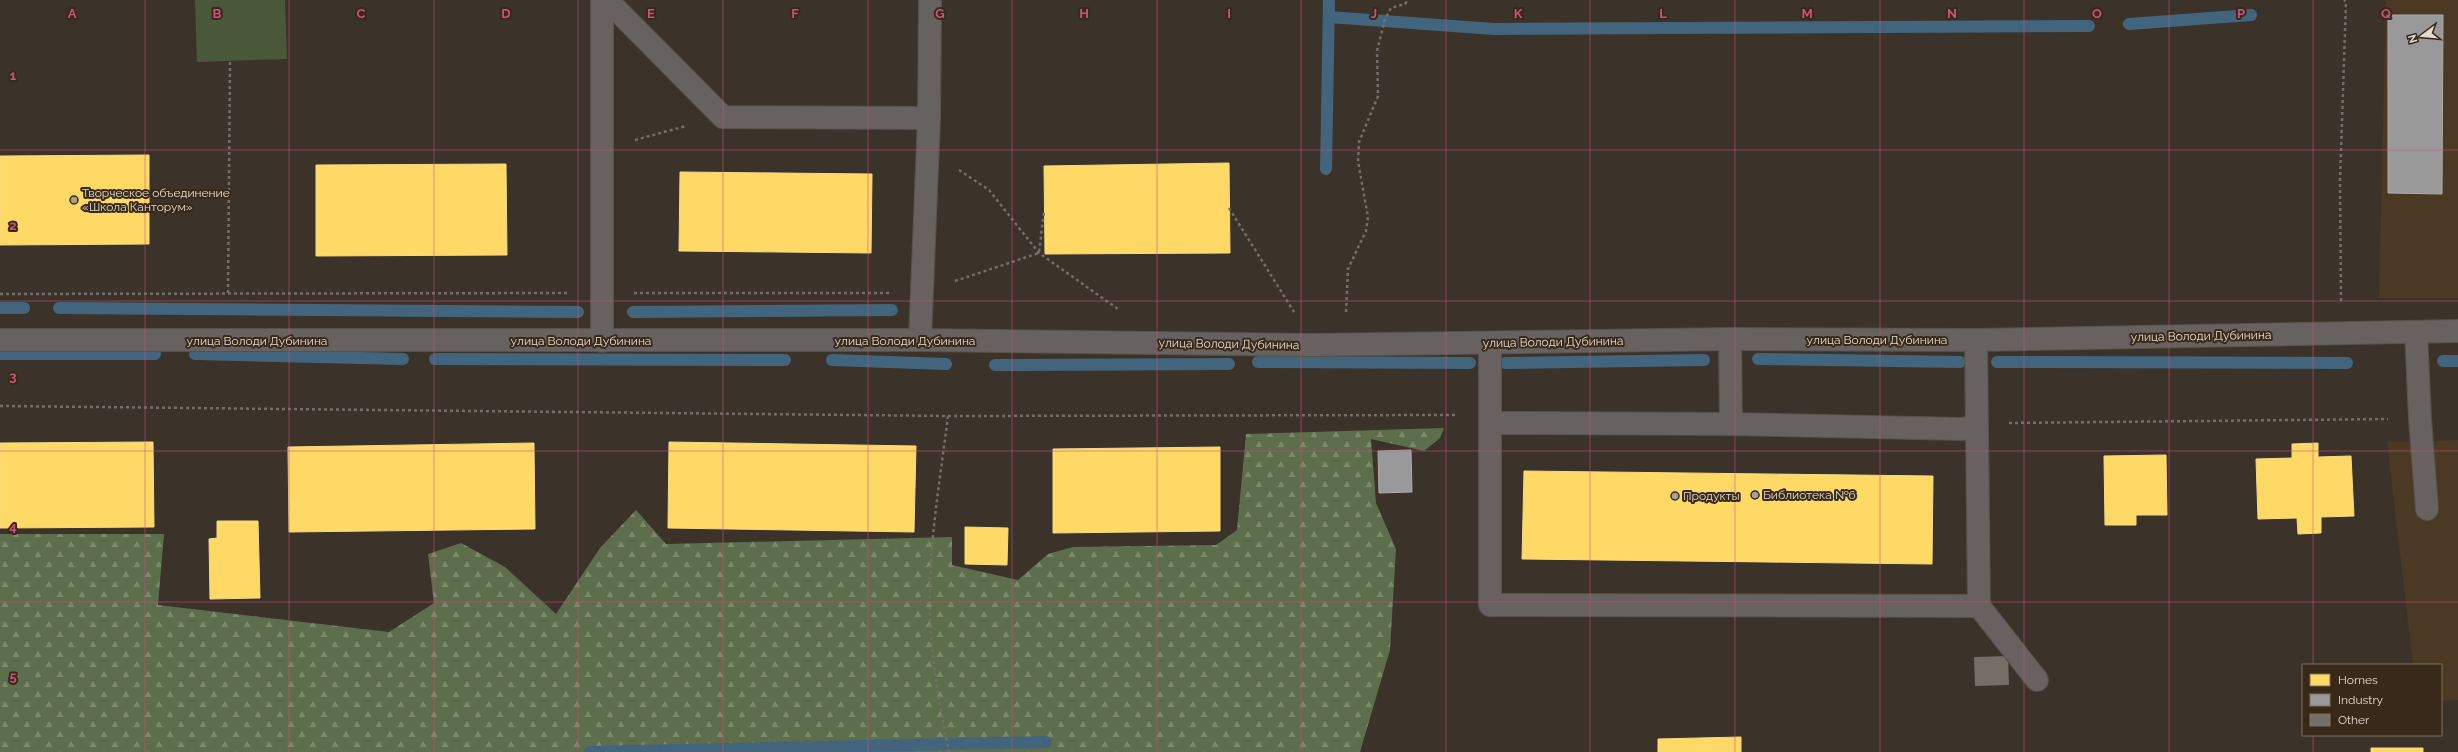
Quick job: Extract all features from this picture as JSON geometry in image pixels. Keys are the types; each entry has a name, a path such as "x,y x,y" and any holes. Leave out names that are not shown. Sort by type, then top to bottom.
{"street":[{"path":"602,0 602,342"},
{"path":"607,0 723,117 930,118"},
{"path":"920,340 927,149 930,118 930,0"},
{"name":"улица Володи Дубинина","path":"0,340 602,342 920,340 1314,345 1730,339 1976,340 2458,331"},
{"path":"2416,332 2420,418 2427,509"},
{"path":"1730,339 1731,424"},
{"path":"1976,340 1979,606 2038,680"},
{"path":"1490,343 1490,605 1979,606"},
{"path":"1490,418 1500,423 1731,424 1962,429 1977,426"}],"path":[{"path":"1346,344 1346,286 1348,269 1366,231 1368,217 1358,160 1359,142 1378,96 1377,51 1383,23 1391,8 1405,4 1408,0"},
{"path":"2341,334 2340,181 2344,0"},
{"path":"228,293 230,61"},
{"path":"601,148 723,117"},
{"path":"927,149 989,190 1039,253 1134,320 1148,343"},
{"path":"1229,208 1314,345"},
{"path":"1039,253 1044,212"},
{"path":"0,294 922,293 1039,253"},
{"path":"0,406 948,416 1454,415 1490,418"},
{"path":"948,416 932,539 930,613 941,718 949,752"},
{"path":"1977,426 1994,423 2420,418"}],"shaded area":[{"path":"2386,0 2458,0 2458,298 2379,298"},
{"path":"2458,440 2458,700 2442,701 2442,664 2413,664 2387,442"}],"green space":[{"path":"195,0 285,0 287,59 197,62"},
{"path":"1444,428 1440,438 1424,451 1371,439 1376,503 1396,549 1390,650 1360,752 0,752 0,534 164,534 158,605 389,632 434,603 428,554 461,543 505,567 556,614 600,548 636,510 666,544 952,537 952,565 1018,580 1048,554 1073,547 1216,545 1237,530 1246,434"}],"building: Homes":[{"name":"Творческое объединение «Школа Канторум»","path":"149,155 149,244 0,245 0,156"},
{"path":"1229,163 1230,253 1045,254 1044,166"},
{"path":"506,164 507,255 316,256 316,165"},
{"path":"680,172 872,174 871,253 679,251"},
{"path":"153,442 154,527 0,528 0,443"},
{"path":"669,442 916,446 914,532 668,528"},
{"path":"534,443 535,529 289,532 288,447"},
{"path":"2318,443 2318,457 2351,456 2354,516 2321,517 2321,533 2298,534 2297,518 2258,519 2256,459 2292,458 2292,444"},
{"path":"1220,447 1220,531 1053,533 1053,449"},
{"path":"2166,455 2167,515 2136,515 2136,525 2105,525 2104,456"},
{"path":"1524,471 1933,476 1932,564 1522,559"},
{"path":"217,521 258,521 260,598 210,599 209,539 217,538"},
{"path":"965,527 1008,528 1007,565 965,564"},
{"path":"1741,737 1741,752 1658,752 1658,739"},
{"path":"2371,748 2423,748 2423,752 2371,752"}],"building: Industry":[{"path":"2388,15 2443,15 2442,194 2388,193"},
{"path":"1411,450 1412,492 1379,493 1378,451"}],"building: Other":[{"path":"2008,656 2009,685 1975,686 1974,657"}],"waterway":[{"path":"1326,169 1329,0"},
{"path":"2129,24 2251,15"},
{"path":"1329,17 1494,29 2089,26"},
{"path":"0,308 24,308"},
{"path":"59,308 578,312"},
{"path":"633,312 892,310"},
{"path":"0,354 155,354"},
{"path":"195,354 403,359"},
{"path":"435,359 785,360"},
{"path":"1758,359 1960,362"},
{"path":"832,360 946,364"},
{"path":"1505,363 1704,360"},
{"path":"2443,361 2458,361"},
{"path":"1258,362 1470,363"},
{"path":"1997,362 2347,363"},
{"path":"995,365 1229,364"},
{"path":"590,752 1046,742"}],"place":[{"name":"Творческое объединение «Школа Канторум»","path":"74,200"},
{"name":"Библиотека №6","path":"1755,495"},
{"name":"Продукты","path":"1675,496"}]}
